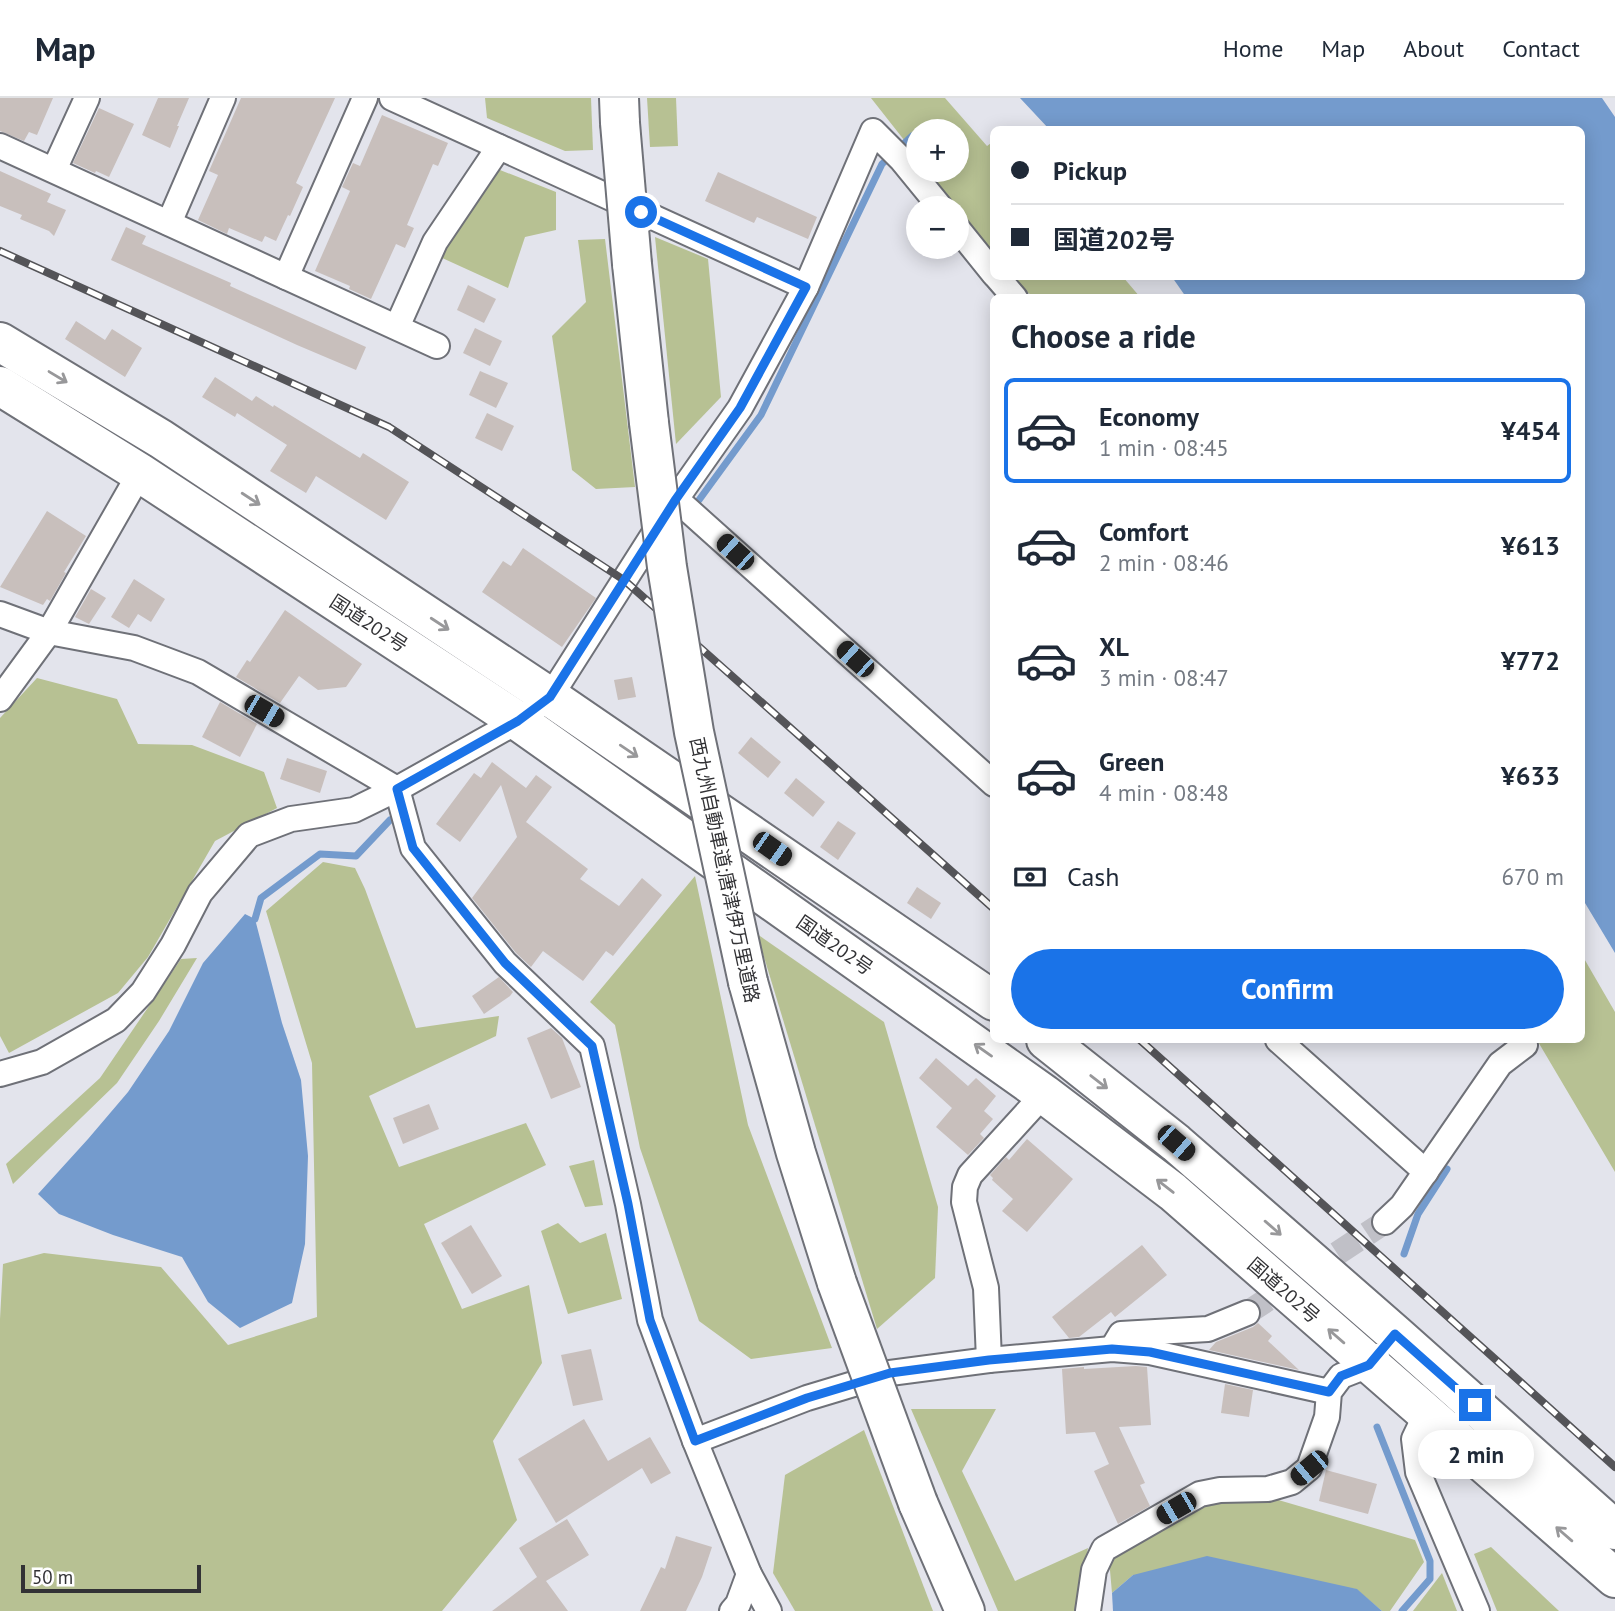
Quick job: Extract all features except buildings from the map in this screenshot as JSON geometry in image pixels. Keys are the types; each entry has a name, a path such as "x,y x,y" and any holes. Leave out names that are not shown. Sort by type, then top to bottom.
{"highway":[{"name":"西九州自動車道;唐津伊万里道路","path":"620,111 632,264 667,567 694,732 748,982 796,1153 837,1283 918,1503 965,1611"},
{"name":"国道202号","path":"0,342 161,439 550,697 990,998"},
{"name":"国道202号","path":"0,386 140,473 518,721 1044,1094 1173,1192 1615,1578"},
{"name":"国道202号","path":"1049,1043 1176,1143 1615,1530"}],"street":[{"path":"54,170 87,98"},
{"path":"169,223 223,98"},
{"path":"286,276 365,98"},
{"path":"392,98 806,287"},
{"path":"0,1074 43,1062 116,1020 143,992 173,945 200,892 249,835 291,819 354,810 518,721 550,697 676,499 740,408 806,287 873,131 894,151 931,196"},
{"path":"0,146 436,346"},
{"path":"397,327 435,243 499,147"},
{"path":"969,243 990,269"},
{"path":"999,280 1012,294"},
{"path":"0,699 49,632 140,473"},
{"path":"676,499 990,780"},
{"path":"0,614 49,632 134,648 198,672 397,789 413,848 505,963 592,1046 628,1204 650,1320 749,1574 769,1611"},
{"path":"1281,1043 1426,1172"},
{"path":"1385,1222 1402,1206 1500,1064 1525,1045 1524,1043"},
{"path":"989,1360 986,1288 964,1202 965,1188 970,1175 1044,1094"},
{"path":"1112,1349 1121,1335 1208,1329 1247,1313"},
{"path":"1088,1611 1094,1570 1104,1549 1200,1494 1220,1490 1268,1489 1292,1482 1309,1468 1327,1417 1329,1392 1341,1376 1369,1365 1395,1334"},
{"path":"695,1441 807,1398 890,1373 989,1360 1112,1349 1150,1352 1329,1392"},
{"path":"1426,1414 1414,1439 1418,1472 1477,1611"},
{"path":"732,1611 738,1604 749,1574"}],"green space":[{"path":"485,98 591,98 593,150 565,151 487,118"},
{"path":"647,98 676,98 678,146 650,147"},
{"path":"871,98 945,98 963,119 906,119 906,142"},
{"path":"969,125 987,146 990,144 990,251 969,224 969,196 947,196 936,182 969,182"},
{"path":"495,168 556,192 556,230 525,237 508,288 440,257"},
{"path":"655,237 708,259 721,397 676,444"},
{"path":"605,239 635,487 596,489 572,470 552,336 586,302 578,240"},
{"path":"1012,280 1126,280 1137,294 1030,294"},
{"path":"37,678 117,699 138,744 192,745 264,772 277,808 215,841 148,957 118,993 9,1053 0,1036 0,718"},
{"path":"323,862 355,868 416,1028 499,1016 496,1036 369,1096 399,1167 526,1123 546,1165 424,1224 462,1309 529,1285 542,1363 493,1441 517,1520 442,1611 0,1611 0,1319 3,1264 44,1253 161,1267 228,1345 317,1317 312,1063 266,911"},
{"path":"695,876 748,1125 832,1348 751,1359 699,1321 640,1148 615,1025 590,1002"},
{"path":"757,934 884,1022 938,1207 935,1278 877,1329"},
{"path":"197,958 117,1083 13,1184 6,1164 100,1078 181,959"},
{"path":"1585,960 1615,1012 1615,1172 1539,1043 1585,1043"},
{"path":"594,1160 603,1205 585,1207 569,1166"},
{"path":"558,1223 580,1243 606,1233 622,1299 568,1314 541,1231"},
{"path":"911,1409 996,1409 962,1471 1015,1581 1088,1548 1076,1611 998,1611"},
{"path":"864,1430 933,1611 795,1611 773,1573 785,1475"},
{"path":"1211,1499 1275,1499 1415,1540 1424,1562 1390,1611 1382,1611 1356,1589 1133,1575 1112,1593 1109,1559"},
{"path":"1491,1547 1559,1611 1497,1611 1474,1554"},
{"path":"1442,1573 1457,1611 1413,1611"}],"water":[{"path":"1020,98 1602,98 1615,117 1615,953 1585,903 1585,294 1184,294 1174,280 1585,280 1585,126 1046,126"},
{"path":"245,914 255,919 282,1023 301,1080 308,1156 305,1244 292,1303 240,1328 208,1302 182,1257 59,1214 38,1194 128,1092 169,1031 203,963"},
{"path":"1207,1556 1357,1589 1382,1611 1113,1611 1112,1593 1133,1575"}],"waterway":[{"path":"699,500 761,415 882,164 906,142"},
{"path":"255,919 261,898 320,854 356,856 390,820"},
{"path":"1404,1254 1418,1214 1447,1169"},
{"path":"1377,1427 1430,1561 1430,1579 1402,1611"}],"tunnel":[{"path":"1247,1313 1385,1222"}],"railway":[{"path":"0,251 389,427 624,580 990,905"},
{"path":"1143,1043 1615,1467"}],"route":[{"path":"641,212 806,287 740,408 676,499 550,697 518,721 397,789 413,848 505,963 592,1046 628,1204 650,1320 695,1441 807,1398 890,1373 989,1360 1112,1349 1150,1352 1329,1392 1341,1376 1369,1365 1395,1334 1475,1405"}]}
